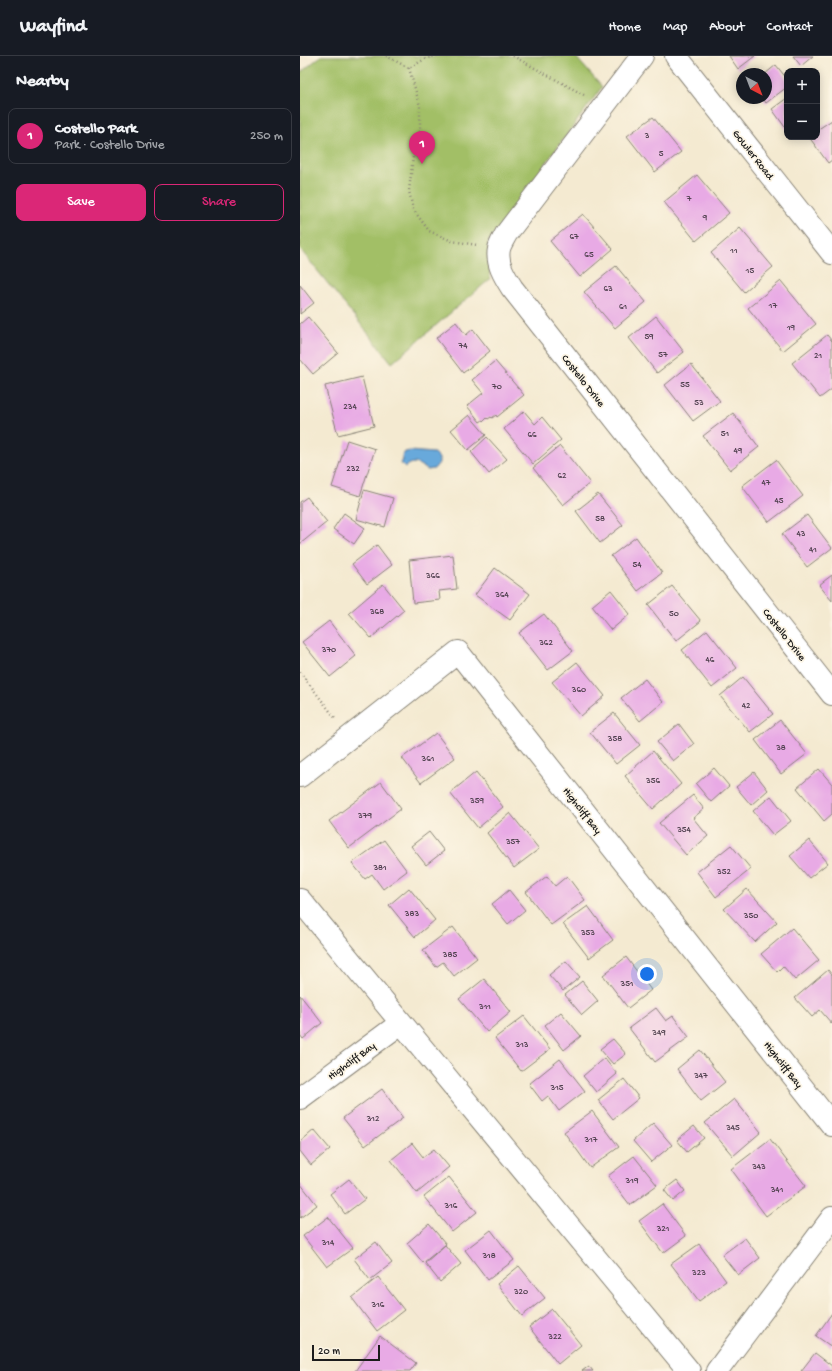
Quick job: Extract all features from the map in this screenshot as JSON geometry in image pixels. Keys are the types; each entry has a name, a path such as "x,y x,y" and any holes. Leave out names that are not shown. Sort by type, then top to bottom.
{"street":[{"path":"499,249 506,234 642,56"},
{"name":"Gowler Road","path":"676,56 832,253"},
{"name":"Costello Drive","path":"499,249 499,260 502,273 512,288 832,694"},
{"name":"Highcliff Bay","path":"300,776 458,652 832,1126"},
{"path":"300,900 689,1371"},
{"name":"Highcliff Bay","path":"300,1098 402,1023"},
{"path":"717,1371 832,1218"}],"path":[{"path":"386,56 409,68 420,106 420,137 413,157 409,191 413,209 429,231 452,241 499,249"},
{"path":"409,68 428,58 437,56"},
{"path":"513,56 572,87 604,106"},
{"path":"300,672 350,737"}],"green space":[{"path":"321,56 575,56 602,87 488,242 490,279 392,363 300,249 300,73"}],"water":[{"path":"405,452 434,453 439,458 439,463 434,469 428,470 414,463 405,468 400,462 403,461 402,456"}],"building":[{"path":"729,56 755,56 739,68 737,68"},
{"path":"793,56 813,56 801,66"},
{"path":"776,65 784,75 784,89 772,98 772,68"},
{"path":"784,100 784,126 772,109"},
{"path":"653,117 681,152 655,172 627,136"},
{"path":"832,120 832,160 828,163 811,140 820,140 820,128"},
{"path":"697,175 729,213 696,241 664,202"},
{"path":"583,214 613,249 580,277 550,241"},
{"path":"740,228 773,267 744,292 711,253"},
{"path":"616,266 646,302 615,328 584,292"},
{"path":"781,281 816,324 783,351 748,308"},
{"path":"300,285 314,303 300,314"},
{"path":"656,316 684,352 657,373 629,338"},
{"path":"308,317 338,353 313,374 300,359 300,324"},
{"path":"456,322 466,335 473,329 490,351 463,373 436,338"},
{"path":"827,335 832,341 832,389 820,398 792,363"},
{"path":"495,361 524,395 497,417 496,415 480,422 467,406 483,393 472,380"},
{"path":"691,364 720,401 693,421 665,385"},
{"path":"362,377 374,426 338,435 325,386"},
{"path":"524,411 535,424 542,417 561,440 533,464 504,429"},
{"path":"733,413 759,447 730,470 703,436"},
{"path":"469,415 486,435 468,450 451,430"},
{"path":"487,437 507,459 489,474 471,452"},
{"path":"347,440 375,449 360,496 332,487"},
{"path":"560,446 590,483 563,505 533,468"},
{"path":"776,460 803,496 769,522 742,486"},
{"path":"364,490 393,498 385,527 356,519"},
{"path":"598,494 623,525 600,543 576,511"},
{"path":"307,497 327,522 300,544 300,502"},
{"path":"344,513 365,528 354,544 333,529"},
{"path":"807,515 832,548 807,567 782,534"},
{"path":"636,537 662,573 638,591 611,556"},
{"path":"377,545 392,565 367,584 352,564"},
{"path":"453,555 457,589 439,591 440,600 413,603 409,560"},
{"path":"495,568 530,594 510,620 475,595"},
{"path":"832,575 832,601 819,585"},
{"path":"383,584 404,610 371,638 349,613"},
{"path":"672,586 701,621 676,641 648,605"},
{"path":"611,590 630,614 611,630 592,606"},
{"path":"544,614 573,651 548,670 519,633"},
{"path":"329,621 356,656 330,677 302,642"},
{"path":"707,630 737,668 712,688 682,650"},
{"path":"577,662 605,696 581,716 552,682"},
{"path":"743,677 773,714 750,732 720,696"},
{"path":"645,679 663,702 640,721 621,698"},
{"path":"614,713 640,745 616,764 590,732"},
{"path":"780,720 807,754 781,774 755,740"},
{"path":"679,724 694,744 673,761 657,742"},
{"path":"436,733 455,758 421,783 402,758"},
{"path":"653,751 681,784 653,809 625,776"},
{"path":"714,768 729,786 711,802 696,784"},
{"path":"819,769 832,784 832,814 824,821 797,788"},
{"path":"476,772 503,807 478,828 450,793"},
{"path":"754,772 768,790 751,805 736,787"},
{"path":"381,782 401,809 349,848 329,821"},
{"path":"693,795 704,809 693,818 708,836 686,855 659,823"},
{"path":"771,796 791,821 773,835 753,811"},
{"path":"510,813 539,849 514,868 487,833"},
{"path":"429,832 444,851 426,865 411,846"},
{"path":"384,840 407,871 383,889 372,874 365,879 352,863"},
{"path":"809,840 828,863 809,878 790,856"},
{"path":"731,845 751,869 716,897 697,872"},
{"path":"547,876 555,886 567,876 585,900 551,925 526,892"},
{"path":"409,888 435,920 415,937 389,905"},
{"path":"747,889 777,922 755,942 724,909"},
{"path":"509,890 525,910 508,924 492,904"},
{"path":"588,906 613,940 589,958 563,924"},
{"path":"453,927 477,958 454,976 443,962 436,967 423,950"},
{"path":"792,928 819,960 795,980 783,966 777,972 761,954"},
{"path":"626,957 651,990 628,1008 603,975"},
{"path":"566,961 580,977 563,991 549,975"},
{"path":"828,970 832,975 832,1024 820,1010 812,1017 795,998"},
{"path":"484,979 511,1012 487,1032 459,999"},
{"path":"582,981 598,1001 582,1015 565,995"},
{"path":"300,995 322,1023 303,1039 300,1035"},
{"path":"656,1008 666,1021 673,1016 689,1037 655,1062 629,1028"},
{"path":"561,1012 581,1036 564,1050 545,1025"},
{"path":"524,1016 550,1049 521,1071 495,1038"},
{"path":"613,1039 626,1054 613,1064 600,1049"},
{"path":"700,1050 725,1082 701,1101 677,1069"},
{"path":"604,1058 617,1074 596,1092 583,1076"},
{"path":"560,1059 585,1091 559,1111 548,1096 542,1101 529,1084"},
{"path":"624,1079 639,1098 613,1119 598,1100"},
{"path":"382,1089 403,1118 365,1146 343,1118"},
{"path":"734,1099 761,1132 733,1156 705,1123"},
{"path":"592,1111 619,1147 590,1168 564,1132"},
{"path":"653,1123 672,1145 651,1162 633,1141"},
{"path":"694,1126 704,1138 687,1152 677,1140"},
{"path":"314,1130 330,1149 311,1165 300,1151 300,1142"},
{"path":"770,1139 806,1186 766,1216 731,1169"},
{"path":"412,1143 423,1157 434,1149 449,1167 417,1193 391,1160"},
{"path":"634,1156 657,1185 630,1205 608,1176"},
{"path":"449,1177 477,1212 452,1232 424,1197"},
{"path":"349,1179 365,1199 345,1214 330,1194"},
{"path":"677,1180 685,1191 673,1201 664,1190"},
{"path":"300,1183 317,1205 300,1218"},
{"path":"662,1204 686,1236 663,1253 639,1221"},
{"path":"328,1217 353,1248 327,1267 303,1236"},
{"path":"429,1224 446,1244 423,1263 407,1243"},
{"path":"491,1230 514,1260 488,1280 465,1250"},
{"path":"745,1238 760,1258 738,1275 722,1255"},
{"path":"376,1242 392,1263 370,1280 354,1259"},
{"path":"699,1244 726,1281 699,1301 671,1264"},
{"path":"445,1245 461,1264 440,1282 425,1263"},
{"path":"519,1266 545,1298 522,1316 497,1284"},
{"path":"378,1277 404,1310 377,1331 352,1298"},
{"path":"552,1309 581,1345 558,1364 529,1327"},
{"path":"832,1313 832,1347 816,1336"},
{"path":"380,1336 416,1363 410,1371 355,1371"},
{"path":"815,1353 832,1366 832,1371 801,1371"},
{"path":"589,1366 593,1371 582,1371"}],"place":[{"name":"Costello Park","path":"422,164"}]}
